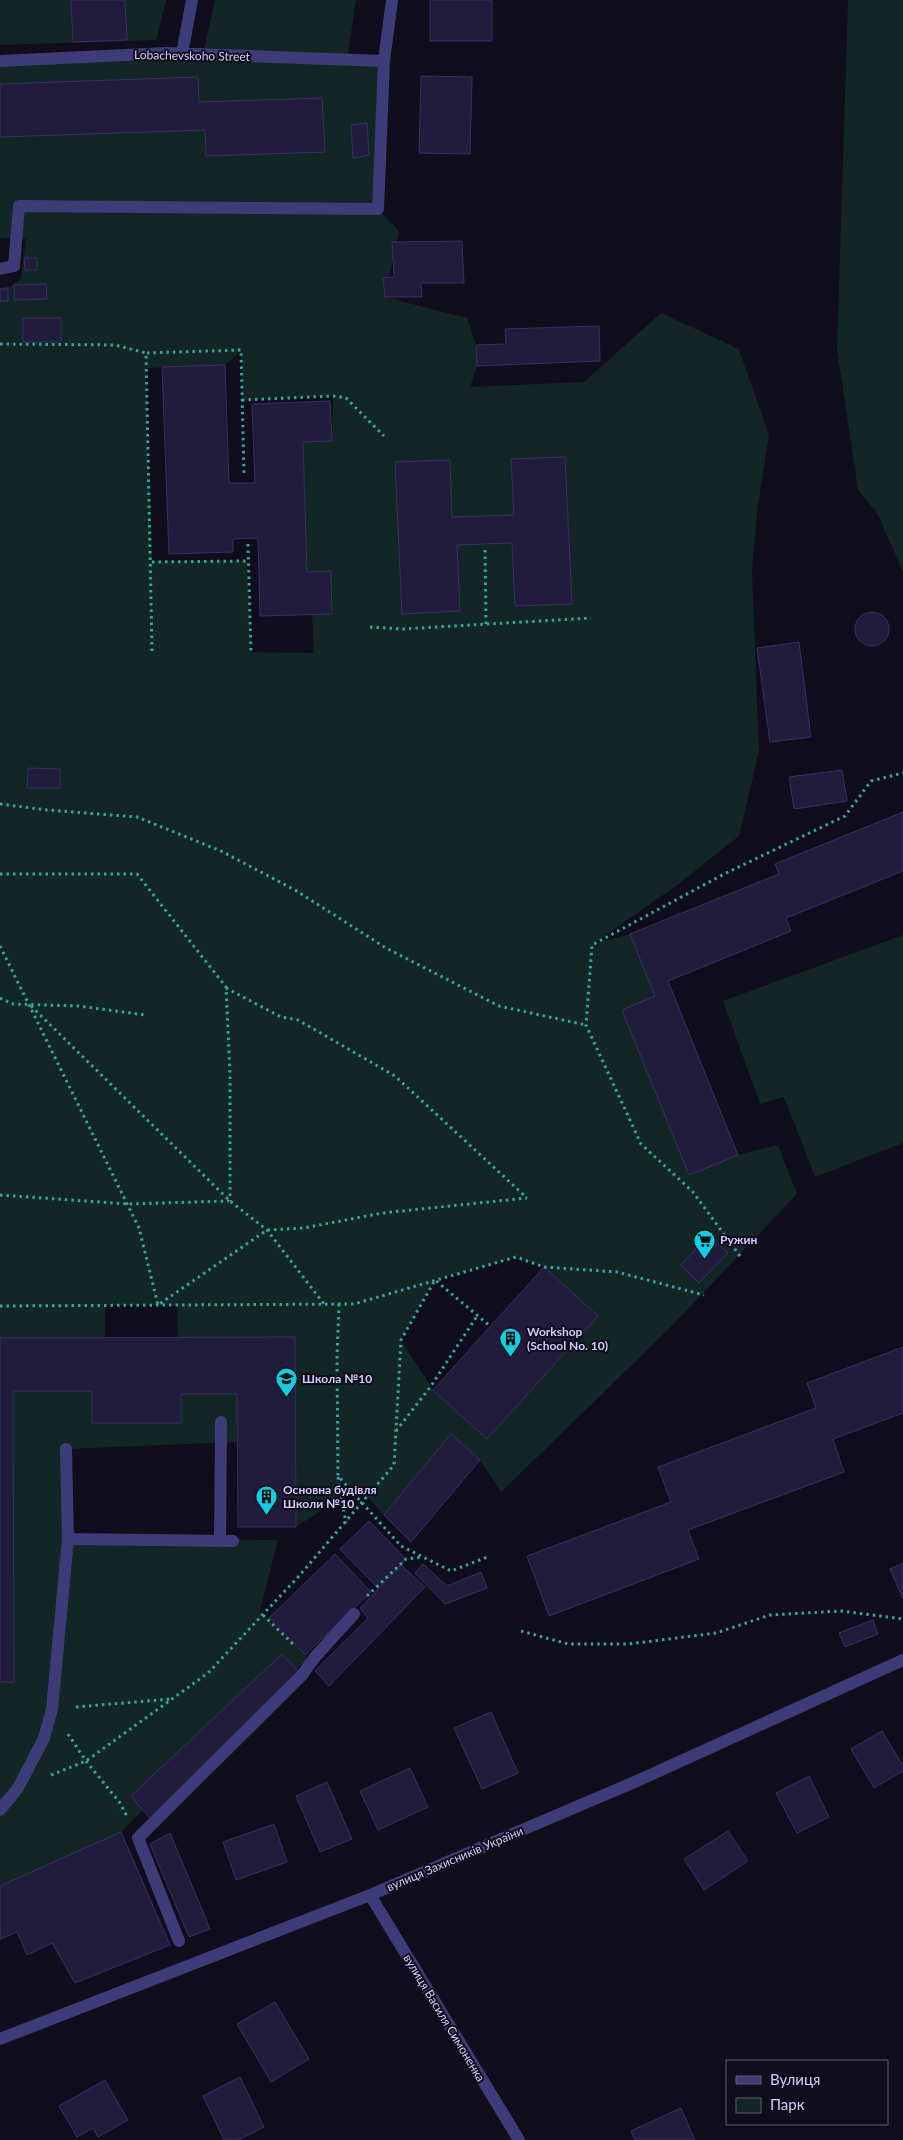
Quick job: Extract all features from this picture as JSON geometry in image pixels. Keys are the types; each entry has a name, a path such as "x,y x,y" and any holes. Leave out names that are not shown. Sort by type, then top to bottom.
{"street":[{"path":"182,54 192,0"},
{"path":"0,269 14,266 19,206 378,209 384,61 392,0"},
{"name":"Lobachevskoho Street","path":"0,61 182,54 384,61"},
{"path":"68,1539 227,1541 221,1422"},
{"path":"0,1810 18,1788 44,1738 52,1709 68,1539 66,1449"},
{"path":"179,1941 138,1838 302,1675 315,1657 354,1614"},
{"name":"вулиця Захисників України","path":"0,2039 370,1895 637,1781 903,1660"},
{"name":"вулиця Василя Симоненка","path":"370,1895 519,2140"}],"path":[{"path":"0,344 115,345 146,353 241,350 244,474"},
{"path":"146,353 152,562 152,651"},
{"path":"242,400 333,396 346,398 384,436"},
{"path":"248,544 251,652"},
{"path":"484,550 486,624"},
{"path":"152,562 248,561"},
{"path":"370,626 403,629 592,618"},
{"path":"740,1256 693,1192 641,1144 586,1025 592,945 726,873 845,816 871,781 903,773"},
{"path":"0,804 47,810 137,817 221,851 295,890 386,948 500,1006 586,1025"},
{"path":"0,874 137,874 226,987 281,1017 298,1020 395,1076 527,1198 382,1213 304,1228 267,1230 158,1305"},
{"path":"0,946 139,1228 158,1305"},
{"path":"226,987 230,1074 230,1201"},
{"path":"0,998 13,1004 79,1006 146,1015"},
{"path":"29,1004 230,1201 267,1230 324,1304"},
{"path":"0,1195 128,1204 230,1201"},
{"path":"0,1306 354,1304 516,1257 544,1267 617,1272 704,1295"},
{"path":"435,1280 490,1326"},
{"path":"18,1788 86,1761 208,1673 263,1615 363,1503 394,1465 401,1340 435,1280"},
{"path":"339,1304 336,1357 338,1476 346,1523"},
{"path":"396,1431 431,1386 477,1316"},
{"path":"338,1476 401,1546 451,1571 490,1556"},
{"path":"354,1614 355,1608 406,1559 424,1557"},
{"path":"521,1631 568,1644 629,1644 716,1633 770,1615 841,1611 903,1619"},
{"path":"263,1615 305,1655 315,1657"},
{"path":"138,1838 120,1802 86,1761 52,1709 172,1699"}],"green space":[{"path":"0,0 166,0 156,40 0,45"},
{"path":"215,0 356,0 347,60 384,61 378,209 399,231 385,297 467,318 476,345 477,366 470,387 584,382 661,313 739,349 769,435 758,505 752,569 759,751 739,836 676,886 593,944 630,934 655,996 622,1010 689,1175 738,1155 778,1145 797,1194 670,1328 501,1492 480,1460 451,1434 384,1515 361,1490 356,1496 339,1477 341,1493 333,1503 296,1527 295,1338 178,1337 177,1305 105,1305 105,1337 0,1338 0,288 11,286 21,278 26,239 0,238 0,61 203,54","holes":["241,351 242,400 333,396 332,441 303,442 307,572 331,571 332,614 312,615 314,653 251,652 247,561 152,561 146,368 225,365","516,1257 544,1267 598,1316 487,1439 433,1390 401,1340 434,1280"]},
{"path":"848,0 903,0 903,572 877,513 858,490 837,349"},
{"path":"903,935 903,1143 815,1177 784,1097 760,1104 723,1001"},
{"path":"13,1391 92,1391 92,1423 180,1423 181,1394 237,1394 237,1442 66,1449 68,1538 278,1540 260,1611 308,1659 206,1747 121,1832 65,1858 0,1892 0,1682 14,1681"}],"building":[{"path":"71,0 125,0 127,40 73,42"},
{"path":"430,0 492,0 492,41 430,41"},
{"path":"421,76 472,77 470,154 419,153"},
{"path":"198,77 199,102 322,98 325,152 206,156 205,130 0,137 0,84"},
{"path":"367,123 369,155 353,158 351,125"},
{"path":"462,241 464,283 421,283 422,297 385,297 383,278 394,277 392,242"},
{"path":"24,258 37,258 37,270 25,270"},
{"path":"46,284 47,299 14,300 14,285"},
{"path":"0,289 8,289 8,301 0,301"},
{"path":"23,318 61,318 61,342 23,342"},
{"path":"599,326 600,361 477,366 476,345 506,344 505,329"},
{"path":"225,365 229,483 255,483 252,404 330,401 332,441 303,442 307,572 331,571 332,614 260,616 258,538 233,539 233,552 169,554 162,367"},
{"path":"565,457 572,604 515,606 512,543 457,545 460,611 402,614 395,462 450,460 452,517 514,515 511,459"},
{"path":"872,612 879,613 884,617 888,622 888,636 884,641 879,645 872,646 865,645 860,641 856,636 855,629 856,622 860,617 865,613"},
{"path":"799,642 811,737 770,742 757,648"},
{"path":"28,768 60,769 60,788 27,788"},
{"path":"842,770 847,801 794,809 789,777"},
{"path":"903,812 903,871 786,918 791,931 668,981 738,1155 689,1175 622,1010 655,996 630,934 779,874 775,864"},
{"name":"Ружин","path":"709,1235 728,1253 699,1283 681,1265"},
{"name":"Workshop (School No. 10)","path":"544,1267 598,1316 487,1439 433,1390"},
{"name":"Основна будівля Школи №10","path":"295,1337 296,1527 238,1527 237,1394 181,1394 181,1423 92,1423 92,1391 13,1391 14,1682 0,1682 0,1338"},
{"path":"903,1347 903,1413 833,1439 844,1472 688,1530 699,1559 549,1616 527,1556 671,1502 658,1467 816,1408 807,1383"},
{"path":"451,1434 480,1460 411,1542 384,1515"},
{"path":"369,1521 406,1559 377,1587 340,1549"},
{"path":"335,1554 371,1592 305,1655 269,1618"},
{"path":"903,1563 903,1599 890,1569"},
{"path":"423,1564 447,1586 481,1572 487,1588 445,1604 415,1573"},
{"path":"401,1565 425,1587 329,1686 315,1671 368,1618 360,1608"},
{"path":"873,1620 878,1634 845,1647 839,1633"},
{"path":"282,1654 302,1675 153,1822 131,1796"},
{"path":"491,1712 518,1773 482,1789 454,1728"},
{"path":"882,1731 903,1766 903,1771 874,1788 851,1749"},
{"path":"410,1768 428,1807 378,1830 360,1791"},
{"path":"809,1776 829,1817 797,1833 776,1793"},
{"path":"327,1782 352,1839 320,1852 296,1796"},
{"path":"274,1824 287,1862 236,1880 223,1842"},
{"path":"728,1831 748,1861 704,1890 684,1859"},
{"path":"121,1832 170,1945 75,1983 52,1943 27,1955 17,1932 0,1939 0,1886"},
{"path":"170,1833 210,1929 189,1937 150,1844"},
{"path":"275,2002 309,2059 271,2082 237,2024"},
{"path":"240,2077 264,2127 238,2140 224,2140 203,2096"},
{"path":"105,2080 128,2120 98,2137 93,2128 77,2137 59,2106"},
{"path":"681,2108 695,2140 635,2140 631,2131"}],"place":[{"name":"Ружин","path":"704,1259"},
{"name":"Workshop (School No. 10)","path":"511,1358"},
{"name":"Школа №10","path":"286,1398"},
{"name":"Основна будівля Школи №10","path":"267,1516"}]}
